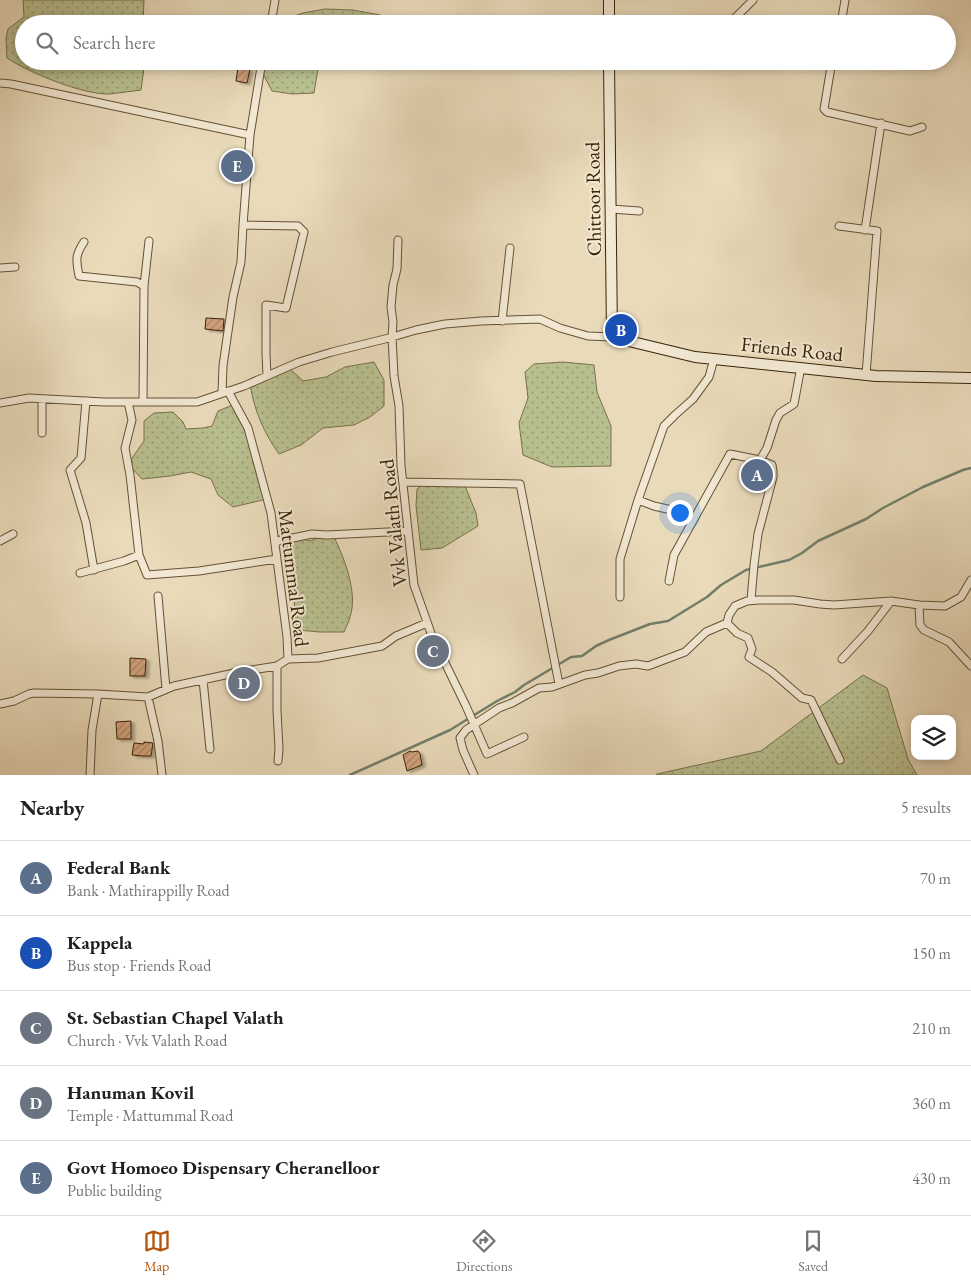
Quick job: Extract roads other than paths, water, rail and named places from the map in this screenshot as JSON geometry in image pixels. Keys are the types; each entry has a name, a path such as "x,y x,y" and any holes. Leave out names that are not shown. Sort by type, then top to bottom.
{"main road":[{"path":"609,0 609,15"},
{"name":"Chittoor Road","path":"610,70 612,336"},
{"name":"Friends Road","path":"612,336 696,357 876,376 971,378"}],"street":[{"path":"272,15 275,0"},
{"path":"738,15 752,0"},
{"path":"842,15 845,0"},
{"path":"225,392 223,366 233,297 241,262 242,224 250,135 261,70"},
{"path":"830,70 824,109 827,112 910,130 917,130 922,127"},
{"path":"0,83 250,135"},
{"path":"865,230 881,123"},
{"path":"611,209 639,211"},
{"path":"242,224 298,226 304,232 286,308 266,305 267,376"},
{"path":"839,226 877,231 866,375"},
{"name":"Vvk Valath Road","path":"398,240 397,269 393,284 391,307 392,337 394,376 399,406 401,466 414,586 432,636 487,754 524,737"},
{"path":"143,401 144,286 149,241"},
{"path":"84,242 78,250 76,260 79,276 137,282 144,286"},
{"path":"502,321 510,248"},
{"path":"0,268 15,267"},
{"path":"0,402 29,398 128,402 197,402 244,386 299,362 445,324 540,319 560,328 588,336 612,336"},
{"path":"620,597 620,559 664,426 694,399 709,377 714,358"},
{"path":"760,460 767,448 776,420 780,414 794,404 801,368"},
{"name":"Mattummal Road","path":"0,704 34,693 148,697 174,686 277,666 288,659 287,637 271,513 248,428 225,392"},
{"path":"42,399 42,433"},
{"path":"86,401 81,458 70,470 86,523 94,570"},
{"path":"128,402 132,420 125,448 133,494 139,555 147,575 199,571 277,560"},
{"path":"669,580 674,555 730,454 760,460 772,465 774,471 758,534 751,600"},
{"path":"403,482 520,484 559,684"},
{"path":"638,500 676,511 692,520"},
{"path":"275,542 286,537 293,538 312,534 327,535 408,530"},
{"path":"0,541 13,534"},
{"path":"80,573 139,555"},
{"path":"840,760 811,700 802,698 772,672 749,657 752,648 748,638 737,633 728,623 729,615 735,606 751,600 794,600 834,605 891,601 945,606 961,597 971,580"},
{"path":"158,596 166,689"},
{"path":"842,659 868,631 891,601"},
{"path":"919,605 920,625 924,630 949,642 971,666"},
{"path":"288,659 318,658 382,646 396,636 427,623"},
{"path":"474,775 460,738 466,730 499,708 539,688 552,687 585,675 619,666 636,664 648,666 685,652 706,632 728,623"},
{"path":"277,666 278,761"},
{"path":"203,680 210,749"},
{"path":"90,775 92,730 98,694"},
{"path":"148,697 158,741 162,775"}],"waterway":[{"path":"350,775 450,730 571,657 582,656 596,646 650,624 668,621 746,570 789,560 818,541 866,519 923,487 971,468"}],"place":[{"name":"Govt Homoeo Dispensary Cheranelloor","path":"237,166"},
{"name":"Kappela","path":"621,330"},
{"name":"Federal Bank","path":"757,475"},
{"name":"St. Sebastian Chapel Valath","path":"433,651"},
{"name":"Hanuman Kovil","path":"244,683"}]}
